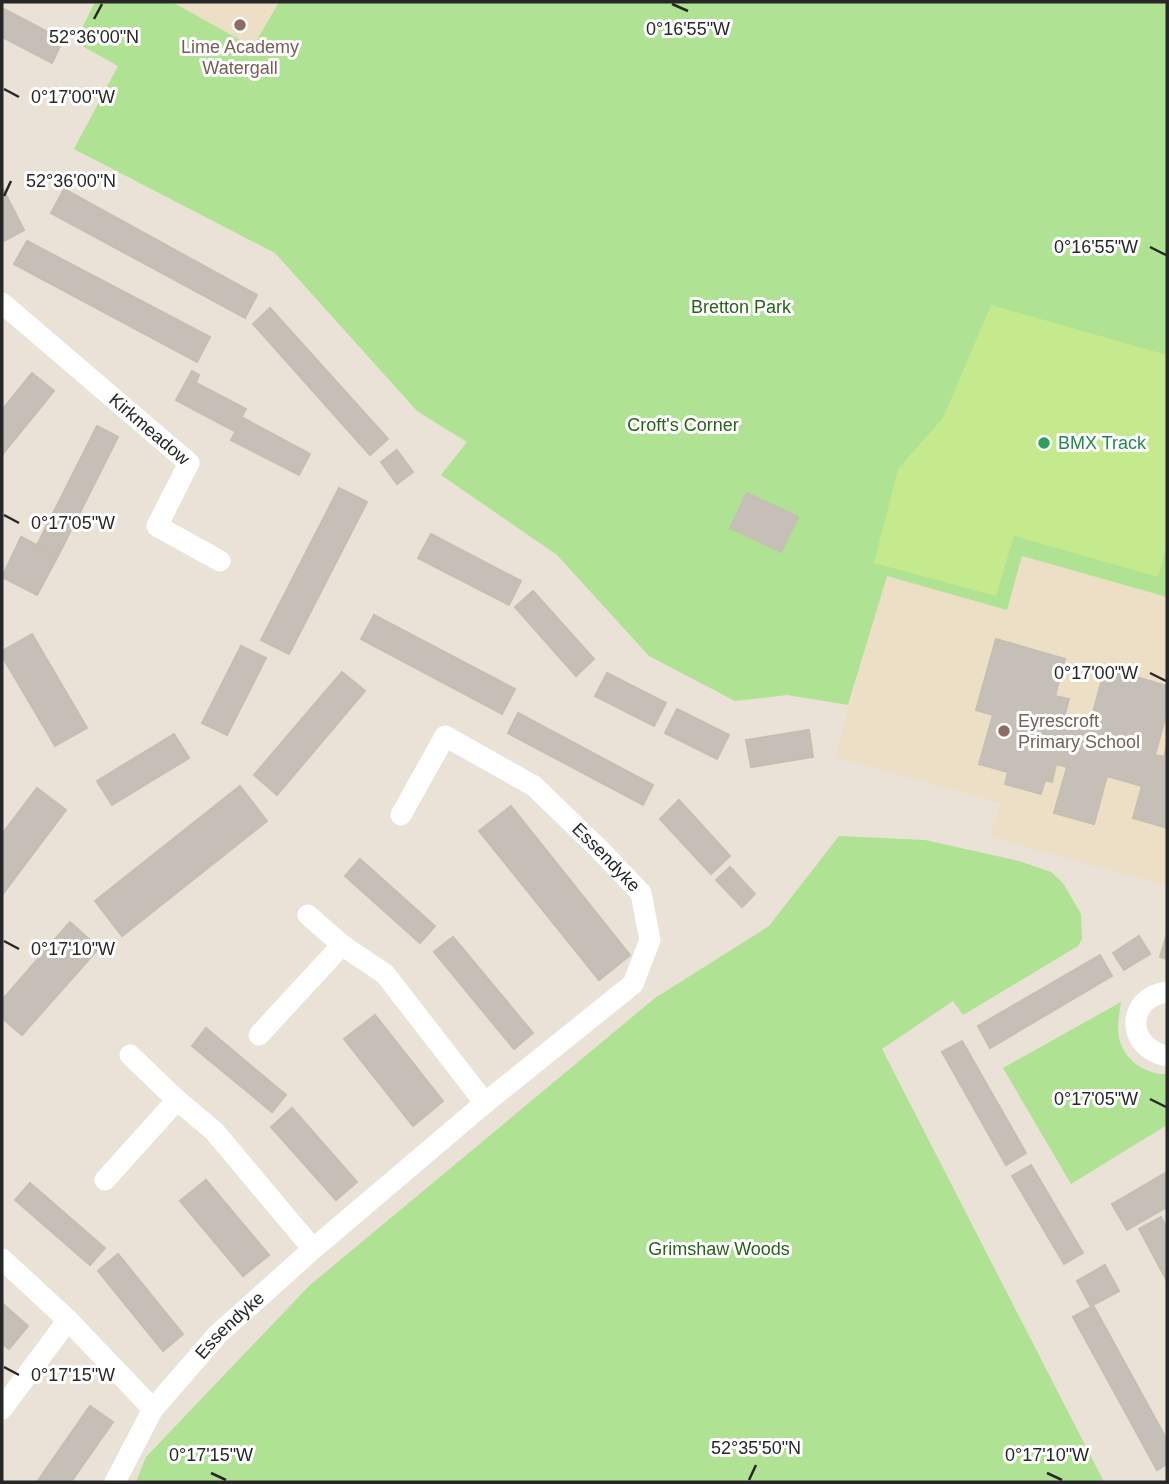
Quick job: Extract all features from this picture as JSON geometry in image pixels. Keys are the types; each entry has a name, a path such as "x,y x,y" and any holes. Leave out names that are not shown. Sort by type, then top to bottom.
{"street":[{"name":"Kirkmeadow","path":"2,303 189,463 157,526 220,561"},
{"name":"Essendyke","path":"115,1482 153,1409 218,1334 313,1249 485,1103 633,984 650,940 641,892 534,786 445,736 401,815"},
{"path":"308,915 342,945 385,974 485,1103"},
{"path":"259,1035 342,945"},
{"path":"1167,992 1154,995 1145,1001 1136,1021 1141,1041 1148,1049 1167,1056"},
{"path":"130,1055 214,1131 313,1249"},
{"path":"105,1180 177,1100"},
{"path":"2,1259 68,1320 153,1409"},
{"path":"2,1409 68,1320"}],"shaded area":[{"name":"Lime Academy Watergall","path":"172,2 279,2 254,48"},
{"name":"Eyrescroft Primary School","path":"1022,556 1167,597 1167,886 990,837 1000,803 835,757 886,575 1006,610"}],"green space":[{"name":"Bretton Park","path":"95,2 172,2 253,47 279,2 1167,2 1167,597 1022,556 1007,610 887,576 848,705 787,695 735,701 649,656 557,555 441,475 467,442 417,411 275,253 74,149 118,66 75,42"},
{"name":"BMX Track","path":"991,305 1167,355 1167,544 1158,577 1014,536 996,596 874,563 898,469 943,418"},
{"name":"Grimshaw Woods","path":"839,836 925,840 1019,861 1051,872 1063,883 1081,914 1082,939 1078,946 963,1015 953,1001 882,1049 1104,1482 136,1482 146,1457 309,1286 655,998 769,926"},
{"path":"1121,1002 1118,1032 1127,1055 1145,1069 1167,1074 1167,1125 1071,1184 1003,1068"}],"building":[{"path":"2,8 63,40 52,63 2,37"},
{"path":"2,187 24,230 2,242"},
{"path":"64,189 257,295 245,318 51,213"},
{"path":"27,241 210,337 197,362 14,264"},
{"path":"270,308 388,439 370,455 253,324"},
{"path":"192,371 199,375 196,383 246,409 234,431 176,400"},
{"path":"32,373 54,391 2,455 2,410"},
{"path":"243,418 310,454 299,475 231,440"},
{"path":"97,426 118,437 58,556 37,545"},
{"path":"397,450 413,472 397,484 381,462"},
{"path":"339,488 367,502 289,654 261,640"},
{"path":"747,493 798,517 781,552 730,528"},
{"path":"431,534 521,581 509,605 418,558"},
{"path":"21,537 58,556 37,595 2,577"},
{"path":"533,591 594,659 576,676 515,607"},
{"path":"374,615 515,689 502,714 361,639"},
{"path":"32,634 87,728 55,746 2,656 2,651"},
{"name":"Eyrescroft Primary School","path":"996,639 1065,659 1055,696 1069,699 1064,717 1090,724 1105,668 1167,686 1167,711 1155,755 1164,757 1167,744 1167,828 1133,818 1142,786 1107,776 1094,824 1054,813 1067,767 1056,764 1052,782 1045,780 1041,794 1005,784 1008,772 979,764 993,715 976,710"},
{"path":"241,646 266,658 227,735 202,723"},
{"path":"342,672 365,691 277,795 254,775"},
{"path":"607,673 666,703 654,726 595,696"},
{"path":"677,709 729,735 717,759 665,733"},
{"path":"518,713 653,785 643,805 508,733"},
{"path":"809,730 813,757 751,767 746,740"},
{"path":"174,734 189,758 112,805 97,781"},
{"path":"240,786 267,821 122,936 95,901"},
{"path":"37,788 66,810 2,895 2,834"},
{"path":"679,800 730,856 711,874 660,819"},
{"path":"511,806 630,955 599,980 479,831"},
{"path":"360,859 435,926 420,943 345,876"},
{"path":"730,867 755,894 742,907 716,880"},
{"path":"70,922 99,948 22,1035 2,1018 2,1000"},
{"path":"1167,933 1167,959 1160,957"},
{"path":"1139,936 1150,954 1124,970 1113,953"},
{"path":"453,937 533,1033 514,1049 434,952"},
{"path":"1100,955 1112,976 990,1048 978,1026"},
{"path":"375,1015 443,1101 413,1126 344,1039"},
{"path":"206,1028 286,1095 272,1112 192,1046"},
{"path":"962,1041 1026,1153 1006,1165 942,1052"},
{"path":"292,1108 357,1182 336,1200 271,1127"},
{"path":"1031,1165 1083,1253 1064,1264 1012,1176"},
{"path":"1167,1172 1167,1207 1127,1230 1112,1204"},
{"path":"206,1180 269,1255 243,1276 180,1201"},
{"path":"30,1183 105,1248 90,1265 15,1200"},
{"path":"1161,1217 1167,1228 1167,1281 1139,1229"},
{"path":"118,1254 183,1334 163,1351 98,1271"},
{"path":"1105,1265 1119,1291 1093,1305 1167,1440 1167,1464 1157,1470 1073,1317 1091,1307 1077,1281"},
{"path":"2,1303 28,1326 9,1349 2,1344"},
{"path":"90,1406 113,1422 71,1482 37,1482"}],"place":[{"name":"Lime Academy Watergall","path":"240,25"},
{"name":"BMX Track","path":"1044,443"},
{"name":"Eyrescroft Primary School","path":"1004,731"}],"park label":[{"name":"Croft's Corner","path":"683,425"}]}
